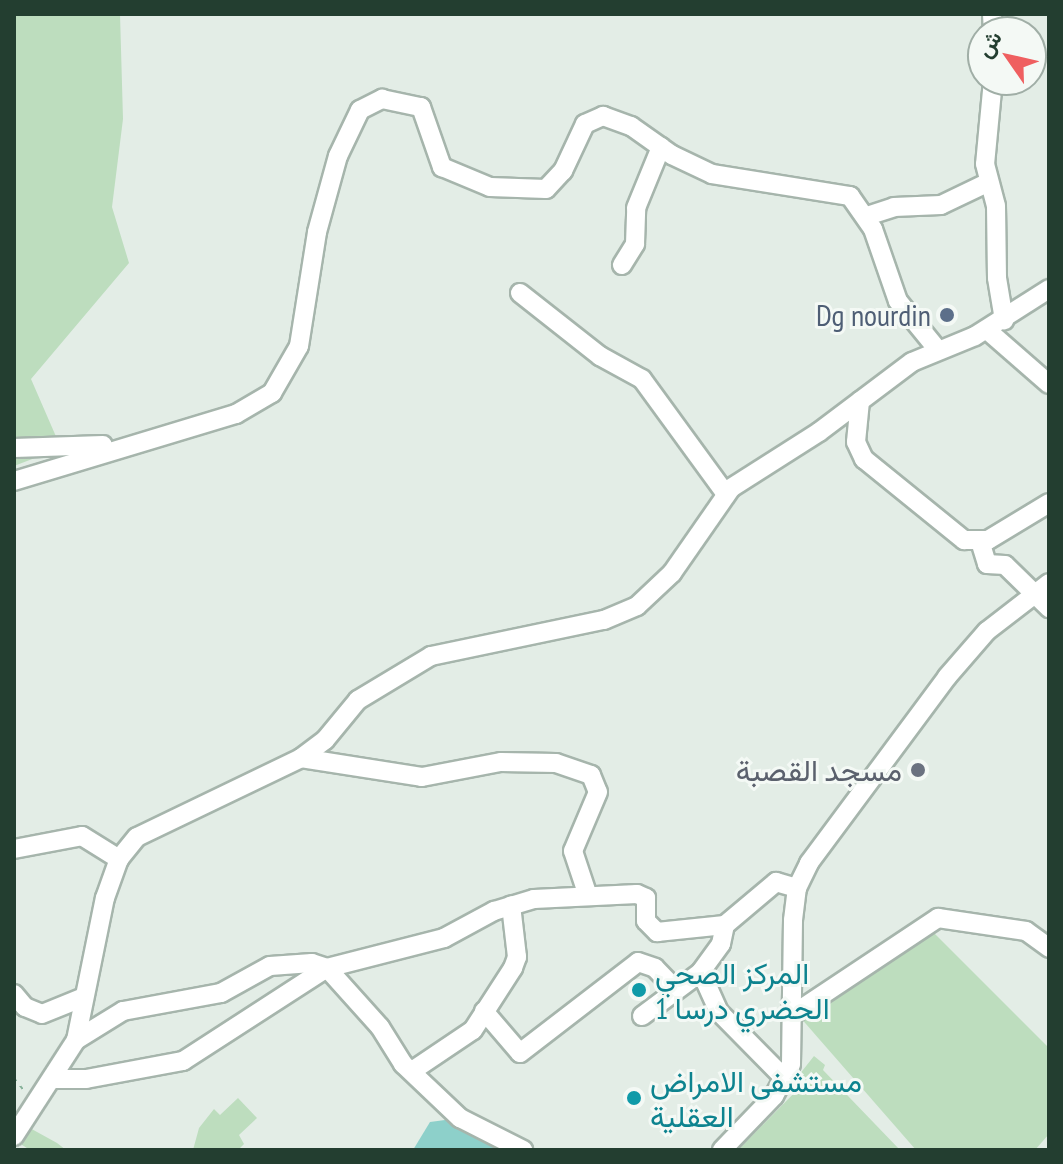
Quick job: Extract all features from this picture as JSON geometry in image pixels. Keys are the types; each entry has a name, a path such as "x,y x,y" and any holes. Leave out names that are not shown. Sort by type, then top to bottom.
{"street":[{"path":"991,96 985,164 996,206 997,278 1004,320"},
{"path":"14,481 122,445 236,414 281,382 299,346 317,232 338,156 354,119 371,102 399,98 421,107 442,167 490,187 546,189 563,171 585,124 603,116 631,126 694,167 739,181 839,191 859,203 867,216 898,301 938,350"},
{"path":"622,265 635,244 636,208 661,147"},
{"path":"867,216 894,207 941,205 989,182"},
{"path":"14,1136 54,1079 76,1040 99,922 126,846 154,827 301,758 325,740 358,700 431,656 604,620 637,606 672,573 725,493 938,350 987,330 1049,289"},
{"path":"520,293 600,356 642,379 725,493"},
{"path":"987,330 1049,384"},
{"path":"860,401 856,442 864,459 964,540 980,541 1049,503"},
{"path":"14,448 122,445"},
{"path":"980,541 987,564 1003,564 1023,587 1029,583 1042,587"},
{"path":"1042,587 1049,608"},
{"path":"722,1150 785,1079 795,1013 797,888 809,863 947,677 987,631 1042,587"},
{"path":"301,758 422,777 501,762 556,763 591,775 598,792 573,851 587,893"},
{"path":"14,849 82,836 119,859"},
{"path":"54,1079 86,1079 183,1061 327,968 444,938 511,905 587,893 643,896 646,921 657,932 725,925 776,882 797,888"},
{"path":"412,1071 466,1036 517,957 511,905"},
{"path":"795,1013 938,918 1026,931 1049,948"},
{"path":"642,1016 701,972 721,944 725,925"},
{"path":"76,1040 123,1011 221,993 270,966 303,962 327,968 412,1071 470,1126 523,1150"},
{"path":"484,1011 520,1053 638,962 655,968 676,990"},
{"path":"701,972 719,1012 785,1079"},
{"path":"18,1006 50,1013 84,997"}],"green space":[{"path":"14,14 120,14 123,119 112,207 129,263 31,379 61,448 14,466"},
{"path":"930,929 1049,1048 1049,1134 1035,1150 916,1150 799,1016"},
{"path":"814,1056 825,1065 823,1070 900,1150 738,1150 804,1083 799,1075"},
{"path":"238,1098 257,1118 239,1135 244,1144 238,1150 193,1150 199,1128 214,1109 220,1115"},
{"path":"28,1127 66,1150 30,1150 19,1143"}],"water":[{"path":"460,1118 520,1150 413,1150 430,1122"}],"place":[{"name":"Dg nourdin","path":"947,315"},
{"name":"مسجد القصبة","path":"918,770"},
{"name":"المركز الصحي الحضري درسا 1","path":"639,990"},
{"name":"مستشفى الامراض العقلية","path":"634,1098"}]}
